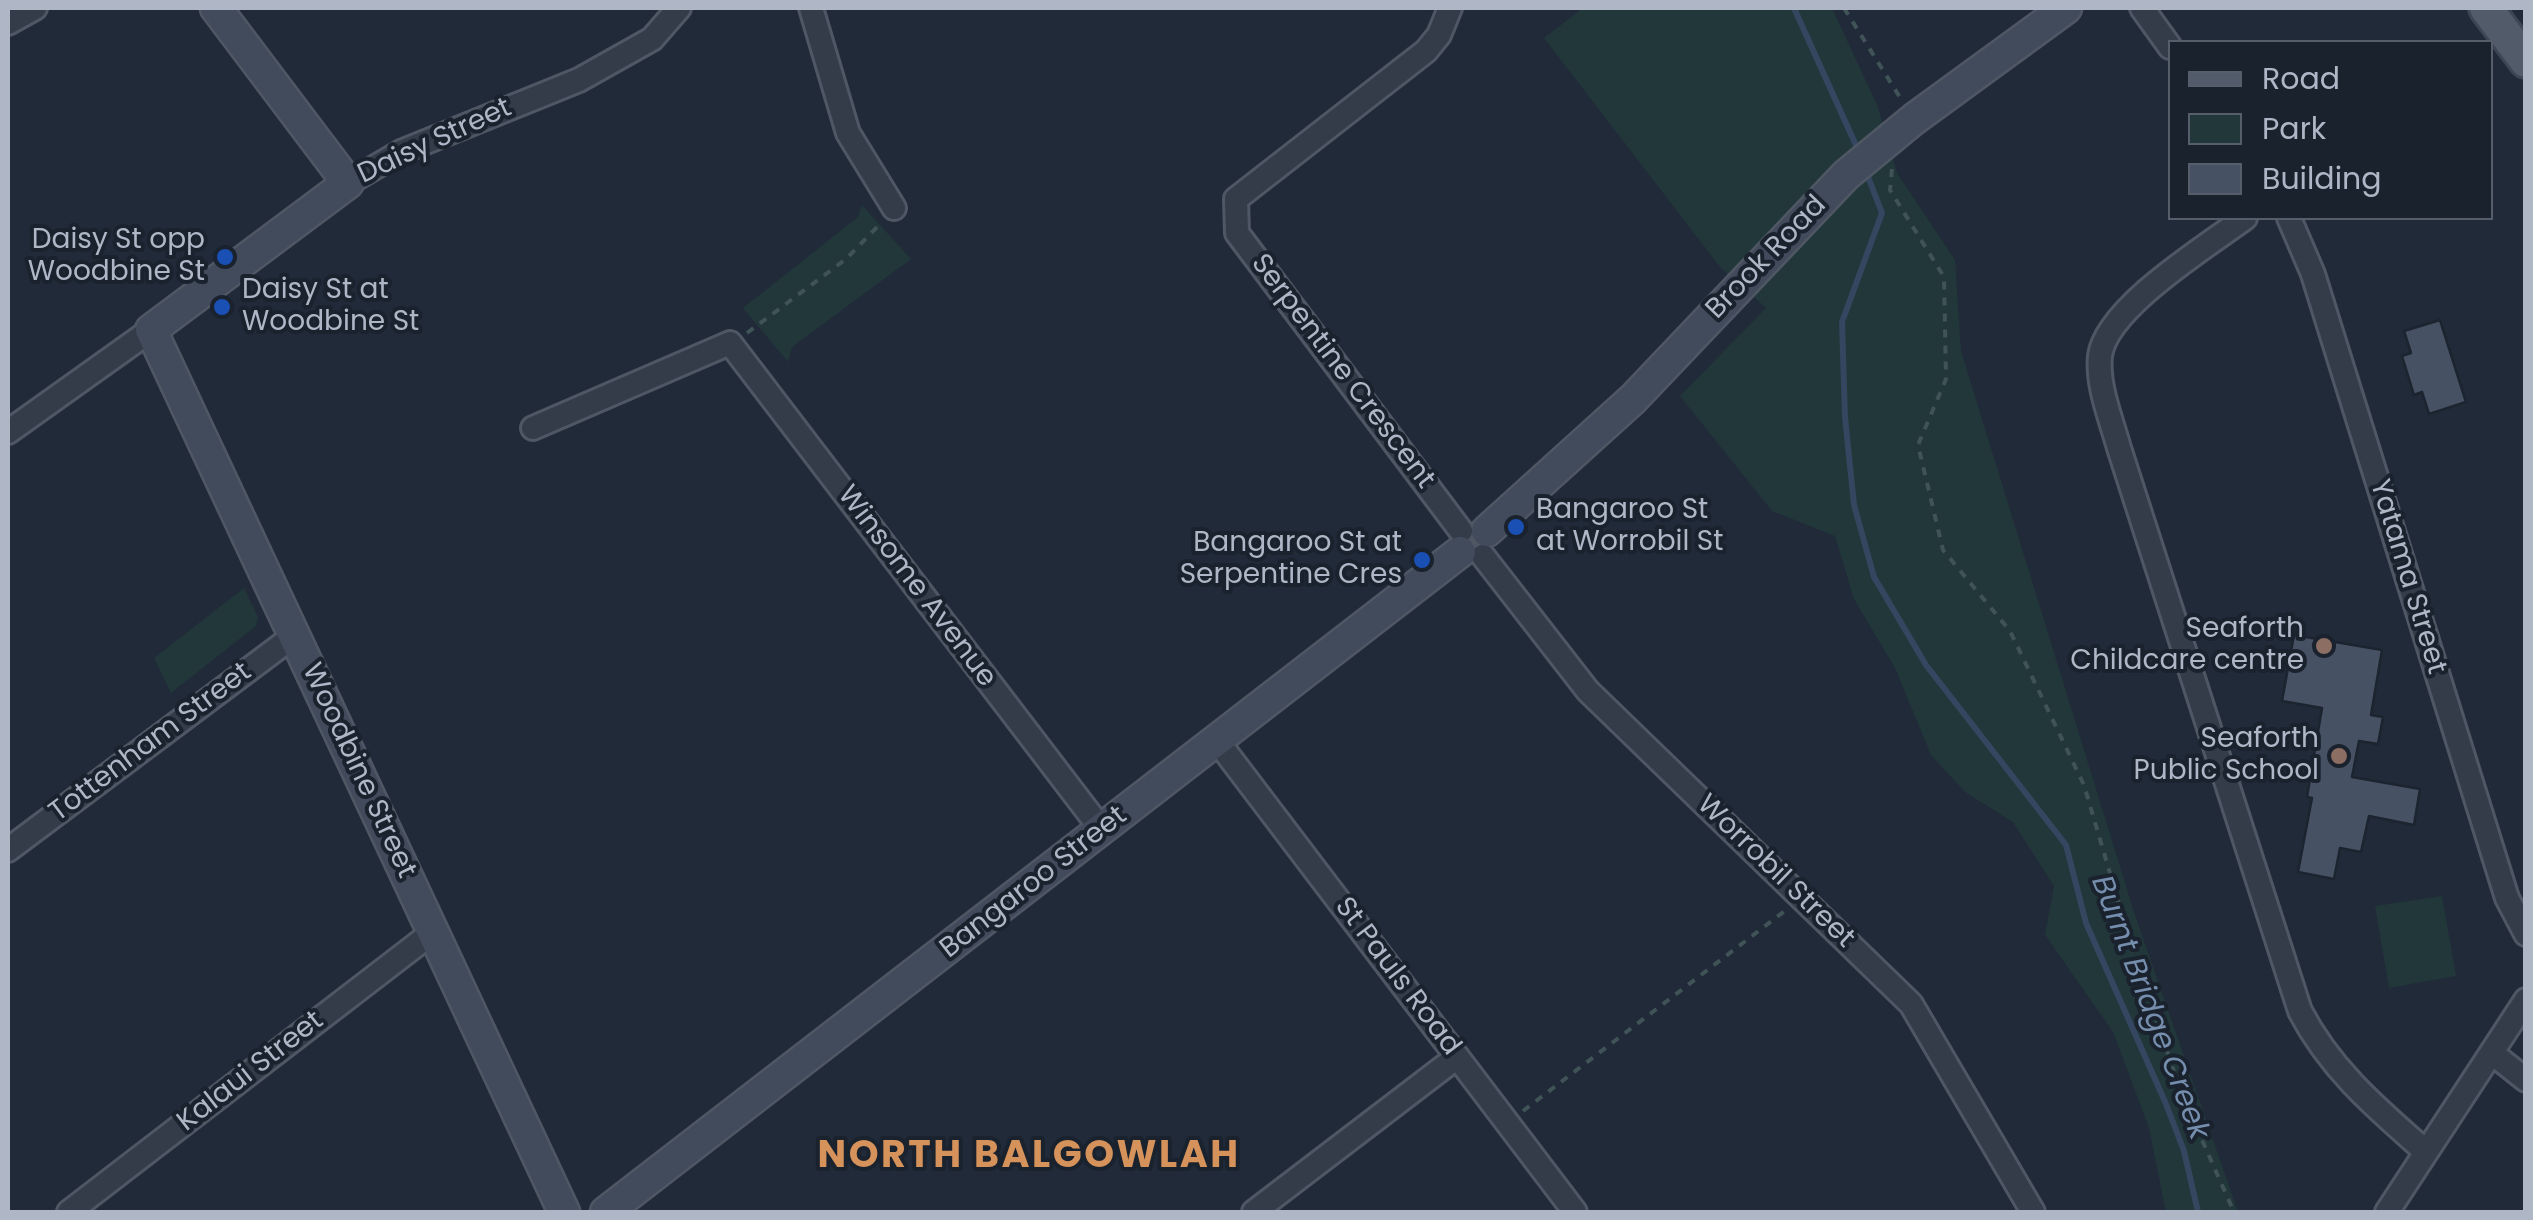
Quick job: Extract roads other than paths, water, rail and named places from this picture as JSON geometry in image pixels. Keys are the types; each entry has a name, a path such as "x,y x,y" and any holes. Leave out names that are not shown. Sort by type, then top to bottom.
{"main road":[{"path":"2486,8 2526,61"}],"street":[{"path":"8,23 34,8"},
{"path":"216,8 348,182"},
{"name":"Daisy Street","path":"151,330 348,182 416,145 579,80 652,38 679,8"},
{"path":"811,8 848,133 894,208"},
{"name":"Serpentine Crescent","path":"1450,8 1440,35 1426,51 1236,199 1238,233 1473,542"},
{"name":"Brook Road","path":"1473,542 1633,399 1846,175 1882,157 1914,118 2066,8"},
{"path":"2142,8 2168,44"},
{"path":"2242,220 2140,297 2116,320 2101,350 2102,383 2119,448 2300,1011 2335,1066 2424,1150"},
{"name":"Yatama Street","path":"2290,220 2313,274 2507,898 2526,934"},
{"path":"8,432 151,330"},
{"name":"Woodbine Street","path":"151,330 564,1212"},
{"name":"Winsome Avenue","path":"533,428 730,344 1102,830"},
{"name":"Bangaroo Street","path":"606,1212 1473,542"},
{"name":"Worrobil Street","path":"1473,542 1588,692 1911,1004 2032,1212"},
{"name":"Tottenham Street","path":"8,850 295,635"},
{"name":"St Pauls Road","path":"1218,742 1576,1212"},
{"name":"Kalaui Street","path":"68,1212 433,932"},
{"path":"2386,1212 2526,1000"},
{"path":"2492,1053 2526,1080"},
{"path":"1254,1212 1457,1056"}],"waterway":[{"name":"Burnt Bridge Creek","path":"1794,8 1859,152"},
{"name":"Burnt Bridge Creek","path":"1865,169 1882,213 1842,322 1845,417 1854,505 1874,577 1926,665 2066,845 2086,923 2166,1104 2184,1151 2198,1212"}],"place":[{"name":"Daisy St opp Woodbine St","path":"225,257"},
{"name":"Daisy St at Woodbine St","path":"222,307"},
{"name":"Bangaroo St at Worrobil St","path":"1516,527"},
{"name":"Bangaroo St at Serpentine Cres","path":"1422,560"},
{"name":"Seaforth Childcare centre","path":"2324,646"},
{"name":"Seaforth Public School","path":"2339,756"}],"district":[{"name":"NORTH BALGOWLAH","path":"1029,1157"}]}
